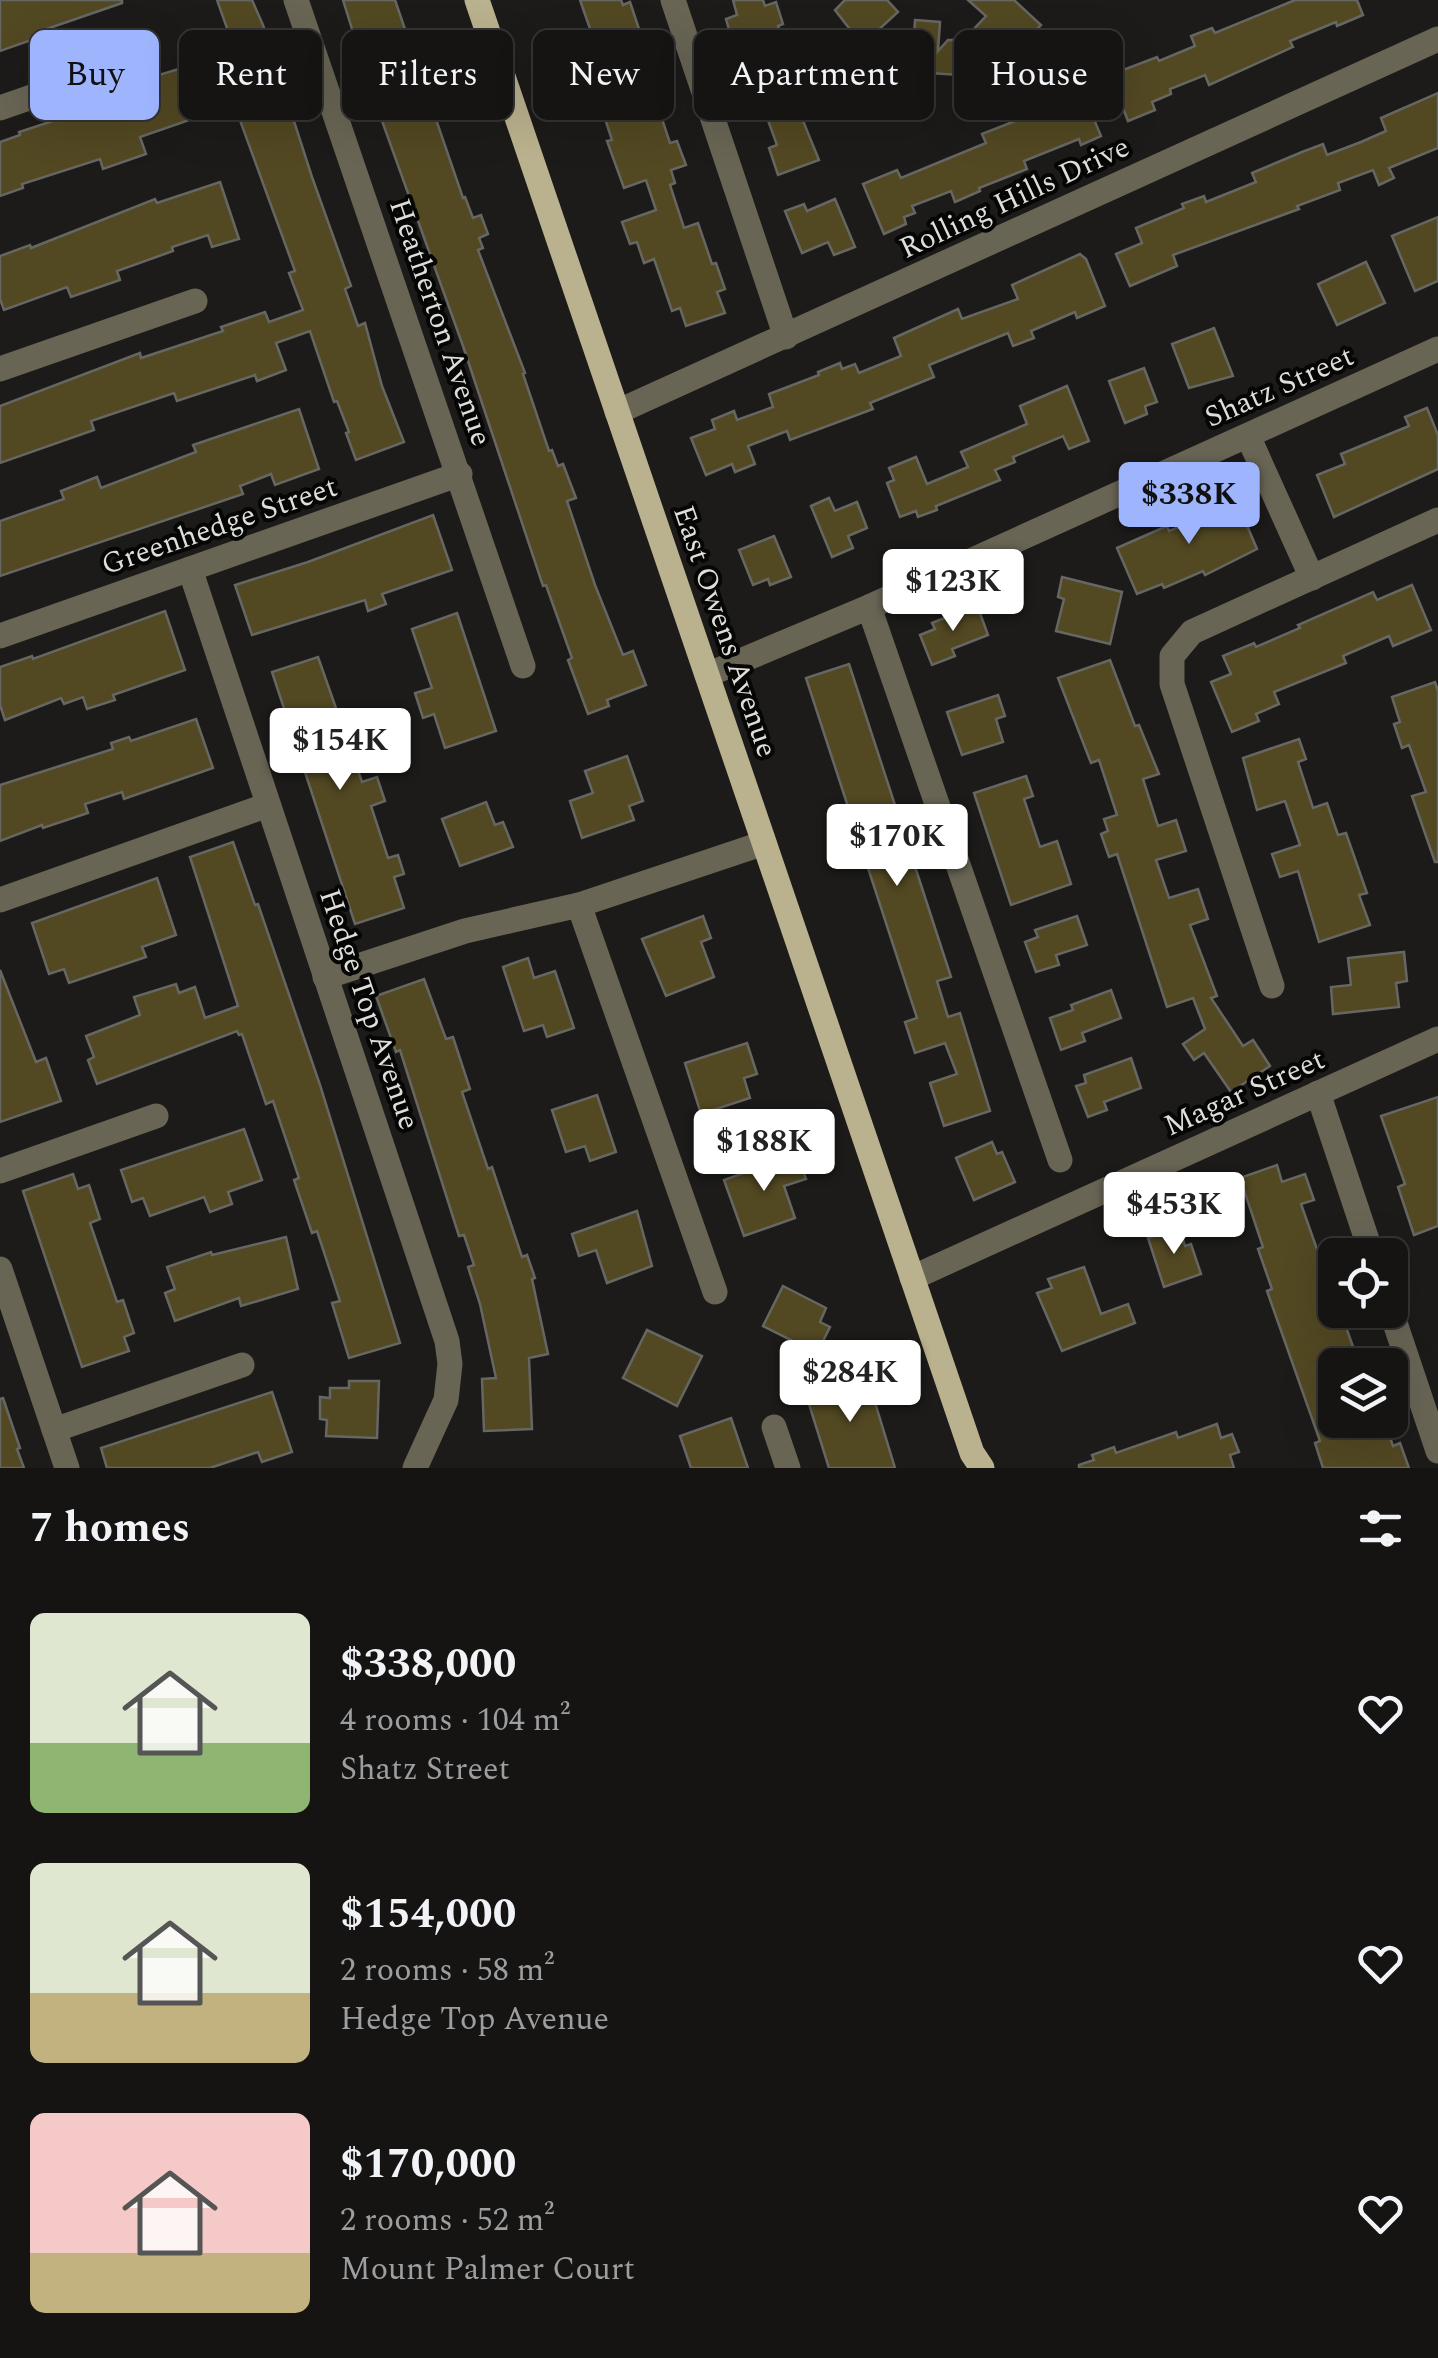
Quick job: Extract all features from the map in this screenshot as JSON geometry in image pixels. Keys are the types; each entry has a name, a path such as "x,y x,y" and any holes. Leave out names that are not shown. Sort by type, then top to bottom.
{"main road":[{"name":"East Owens Avenue","path":"477,0 975,1463"}],"street":[{"name":"Heatherton Avenue","path":"296,0 523,666"},
{"path":"673,0 786,337"},
{"name":"Rolling Hills Drive","path":"617,412 1438,39"},
{"path":"0,108 30,98"},
{"path":"0,369 194,301"},
{"name":"Shatz Street","path":"707,675 869,607 1438,349"},
{"path":"1248,436 1312,578"},
{"name":"Greenhedge Street","path":"0,636 460,474"},
{"path":"1272,986 1172,684 1172,656 1192,632 1312,578 1436,530"},
{"name":"Hedge Top Avenue","path":"190,570 447,1341 450,1364 446,1400 416,1468"},
{"path":"869,607 1060,1160"},
{"path":"0,900 268,806"},
{"path":"325,976 465,931 579,905 764,843"},
{"path":"579,905 716,1292"},
{"name":"Magar Street","path":"912,1278 1438,1039"},
{"path":"1318,1094 1366,1238"},
{"path":"0,1171 156,1116"},
{"path":"0,1269 67,1468"},
{"path":"1397,1328 1438,1451"},
{"path":"54,1430 242,1365"},
{"path":"774,1427 788,1468"}],"building":[{"path":"0,0 122,0 44,30 30,30 30,40 0,51"},
{"path":"217,0 252,0 265,30 228,30"},
{"path":"343,0 395,0 405,30 352,30"},
{"path":"580,0 621,0 623,5 630,2 639,29 636,30 590,30"},
{"path":"733,0 763,0 765,6 776,2 783,24 778,26 779,30 729,30 726,19 737,15"},
{"path":"845,0 887,0 898,12 878,30 850,30 835,10"},
{"path":"968,0 1014,0 1041,25 1036,30 973,30 986,16"},
{"path":"1295,0 1357,0 1363,15 1290,41 1293,47 1209,85 1205,75 1170,89 1171,94 1152,102 1155,110 1128,121 1123,108 1123,70 1195,46 1191,36 1212,28 1215,33"},
{"path":"915,20 940,22 938,51 948,40 954,40 954,75 934,73 934,30 914,30"},
{"path":"179,69 179,120 189,120 140,137 146,154 103,169 100,159 22,184 23,188 0,196 0,142 56,120 159,120 159,75"},
{"path":"1438,93 1438,148 1389,168 1394,178 1379,185 1373,170 1338,183 1340,190 1297,206 1299,209 1173,255 1177,266 1130,286 1116,254 1142,243 1136,228 1184,208 1182,204 1204,196 1206,202 1256,182 1252,173 1302,152 1323,144 1327,155 1386,131 1381,118"},
{"path":"240,120 294,120 351,286 345,289 358,326 365,323 382,386 404,442 356,460 310,331 276,343 286,370 257,381 255,375 177,401 174,393 91,421 94,430 0,463 0,406 140,353 141,358 223,331 221,327 265,312 269,322 303,310 289,273 295,271"},
{"path":"382,120 436,120 463,198 473,218 481,215 488,234 479,238 483,248 478,250 525,373 549,451 552,450 558,466 563,464 576,498 567,501 595,585 623,655 633,651 646,685 607,700 609,706 588,714 568,660 572,658 546,585 543,586"},
{"path":"605,120 662,120 670,143 677,141 686,165 671,170 675,183 670,185 684,228 698,223 712,264 716,263 725,289 717,292 725,313 686,326 680,308 672,311 654,259 644,263 637,242 630,244 622,222 656,210 646,180 624,188 607,141 612,140"},
{"path":"768,120 803,120 819,160 778,175 769,148 777,145"},
{"path":"1018,120 1094,120 1101,136 1081,145 1079,139 1024,161 1027,169 955,202 951,191 912,206 915,213 904,217 906,224 884,234 863,184 897,170 901,178 986,143 982,134"},
{"path":"220,182 239,239 212,247 208,235 117,271 120,280 71,297 67,287 4,310 0,299 0,256 30,245 31,248 155,199 157,203"},
{"path":"835,199 855,247 834,255 828,242 802,253 785,211 804,204 807,211"},
{"path":"1438,217 1438,281 1415,291 1392,236"},
{"path":"1080,254 1086,259 1105,306 1077,318 1075,312 1031,331 1034,338 1013,346 1008,333 929,365 934,377 870,403 873,409 790,440 787,431 748,446 755,464 735,472 732,464 706,475 691,438 715,429 712,420 734,411 737,420 773,407 769,394 840,363 842,369 855,364 859,373 901,356 894,338 958,309 962,319 1018,299 1012,285"},
{"path":"1366,262 1385,303 1337,325 1318,284"},
{"path":"1214,328 1233,376 1189,388 1172,344"},
{"path":"1144,368 1157,402 1145,406 1147,414 1125,423 1109,381"},
{"path":"1067,386 1089,441 1069,449 1063,436 1013,457 1015,462 995,470 1000,480 936,506 937,510 918,517 916,511 900,517 887,483 894,480 889,468 916,457 927,484 968,467 961,452 1027,424 1020,406"},
{"path":"1427,408 1438,435 1438,469 1334,517 1317,475 1345,464 1341,454 1409,426 1405,417"},
{"path":"299,409 319,469 275,485 271,474 240,486 243,494 0,576 0,521 64,499 61,491 97,477 101,488 196,452 193,445"},
{"path":"1234,495 1257,549 1205,575 1203,571 1164,588 1162,584 1137,594 1117,548 1167,526 1169,531 1199,519 1195,511"},
{"path":"829,498 835,511 857,502 867,528 848,536 853,548 832,557 811,506"},
{"path":"433,515 452,570 382,594 386,604 368,611 365,600 252,635 235,585"},
{"path":"774,536 791,577 770,585 768,579 753,585 739,550"},
{"path":"1062,577 1122,592 1110,644 1056,631 1064,599 1058,597"},
{"path":"1412,585 1431,630 1393,646 1389,636 1343,656 1346,663 1274,692 1279,704 1256,714 1259,721 1232,732 1211,682 1231,674 1223,656 1254,643 1256,647 1373,592 1377,600"},
{"path":"977,605 988,635 952,649 955,656 932,665 920,635 935,629 932,623"},
{"path":"165,611 185,670 113,695 115,700 87,709 83,697 64,704 61,698 5,720 0,705 0,667 32,656 33,659"},
{"path":"457,613 496,731 445,748 434,714 423,718 415,693 432,688 412,629"},
{"path":"318,657 362,782 377,777 385,801 371,806 388,858 398,855 404,874 394,877 404,908 355,924 272,672"},
{"path":"1110,660 1135,726 1139,725 1159,774 1143,779 1158,826 1176,820 1186,851 1156,860 1169,898 1198,889 1208,919 1190,925 1217,996 1211,998 1243,1046 1253,1040 1270,1066 1231,1092 1204,1053 1194,1060 1183,1044 1205,1029 1193,998 1167,1007 1117,854 1109,857 1101,834 1108,831 1104,819 1117,815 1099,760 1091,763 1058,678"},
{"path":"849,664 951,977 937,981 948,1017 960,1013 990,1111 944,1126 930,1083 957,1074 945,1043 915,1053 905,1022 917,1018 806,678"},
{"path":"1435,682 1438,862 1412,796 1426,792 1409,745 1402,748 1394,724 1400,722 1392,697"},
{"path":"998,695 1005,716 996,719 1003,742 962,755 947,712"},
{"path":"196,719 213,768 124,799 122,792 85,804 88,813 0,841 0,785 113,749 111,743 129,737 131,741"},
{"path":"1299,739 1306,759 1298,762 1313,808 1327,803 1338,835 1346,833 1367,893 1359,895 1370,925 1319,942 1298,871 1280,877 1272,854 1300,845 1285,801 1257,810 1243,758"},
{"path":"627,756 643,801 629,806 634,820 582,838 570,801 593,793 585,771"},
{"path":"1026,776 1033,796 1024,799 1040,847 1057,841 1071,884 1011,905 974,793"},
{"path":"486,802 495,825 503,822 513,847 460,866 442,819"},
{"path":"233,842 320,1085 400,1343 349,1358 332,1303 340,1301 317,1231 312,1233 294,1180 299,1178 273,1101 266,1104 242,1034 237,1031 97,1084 88,1060 94,1057 86,1036 140,1015 134,997 176,984 179,993 195,987 205,1018 238,1006 190,857"},
{"path":"157,878 176,935 142,947 146,957 69,983 64,969 49,974 32,923"},
{"path":"703,916 711,938 701,942 714,977 666,996 642,939"},
{"path":"1077,916 1087,945 1056,955 1059,965 1036,972 1025,942 1038,937 1035,930"},
{"path":"1404,952 1407,981 1396,983 1399,1007 1333,1014 1331,987 1351,985 1348,958"},
{"path":"528,958 534,978 555,971 574,1028 547,1037 543,1025 524,1031 503,967"},
{"path":"0,970 36,1062 46,1058 61,1101 0,1122"},
{"path":"424,979 446,1039 453,1037 470,1089 462,1092 488,1169 492,1167 522,1257 527,1255 535,1278 532,1279 548,1354 529,1358 532,1429 484,1431 482,1379 496,1378 468,1267 474,1265 464,1235 459,1236 400,1050 396,1052 376,996"},
{"path":"1111,990 1121,1018 1082,1033 1085,1041 1061,1050 1050,1018 1073,1010 1071,1005"},
{"path":"747,1043 757,1074 744,1078 750,1098 701,1114 685,1063"},
{"path":"1131,1058 1141,1088 1104,1102 1107,1110 1088,1117 1076,1086 1086,1083 1084,1075"},
{"path":"597,1095 616,1152 590,1161 585,1146 566,1152 552,1110"},
{"path":"1438,1097 1438,1226 1414,1235 1398,1187 1405,1184 1381,1116"},
{"path":"244,1129 262,1180 228,1192 232,1204 210,1212 204,1197 150,1216 143,1198 132,1202 121,1170"},
{"path":"992,1142 997,1154 1002,1152 1015,1182 974,1200 956,1158"},
{"path":"797,1154 806,1179 784,1186 795,1218 744,1236 724,1180"},
{"path":"1277,1165 1282,1182 1305,1174 1314,1200 1301,1204 1318,1252 1318,1328 1346,1328 1353,1348 1318,1348 1318,1435 1267,1291 1272,1289 1258,1249 1263,1247 1240,1178"},
{"path":"73,1174 78,1189 89,1185 100,1219 90,1223 117,1302 123,1300 134,1333 124,1337 129,1351 82,1367 23,1191"},
{"path":"637,1211 652,1266 607,1283 596,1250 579,1256 572,1234"},
{"path":"1179,1227 1185,1246 1191,1244 1201,1274 1164,1287 1148,1238"},
{"path":"286,1237 298,1289 241,1306 239,1298 175,1321 165,1293 175,1289 167,1267 211,1252 212,1255"},
{"path":"1084,1267 1101,1314 1128,1304 1135,1323 1062,1351 1037,1293 1052,1288 1048,1279"},
{"path":"783,1286 826,1308 820,1322 830,1327 817,1353 763,1326"},
{"path":"647,1330 702,1356 677,1406 623,1378"},
{"path":"866,1373 895,1468 829,1468 805,1391"},
{"path":"349,1381 379,1381 377,1438 326,1436 327,1420 320,1419 320,1397 330,1398 330,1388 349,1388"},
{"path":"272,1392 292,1452 262,1462 258,1452 210,1468 107,1468 101,1448"},
{"path":"3,1398 20,1448 17,1449 24,1468 0,1468"},
{"path":"731,1418 748,1468 691,1468 680,1436"},
{"path":"1217,1424 1221,1438 1232,1434 1239,1452 1230,1455 1234,1468 1079,1468 1094,1460 1092,1455 1114,1447 1116,1453 1176,1432 1178,1438"},
{"path":"1319,1438 1390,1438 1393,1446 1400,1443 1409,1468 1323,1468 1315,1443"}]}
